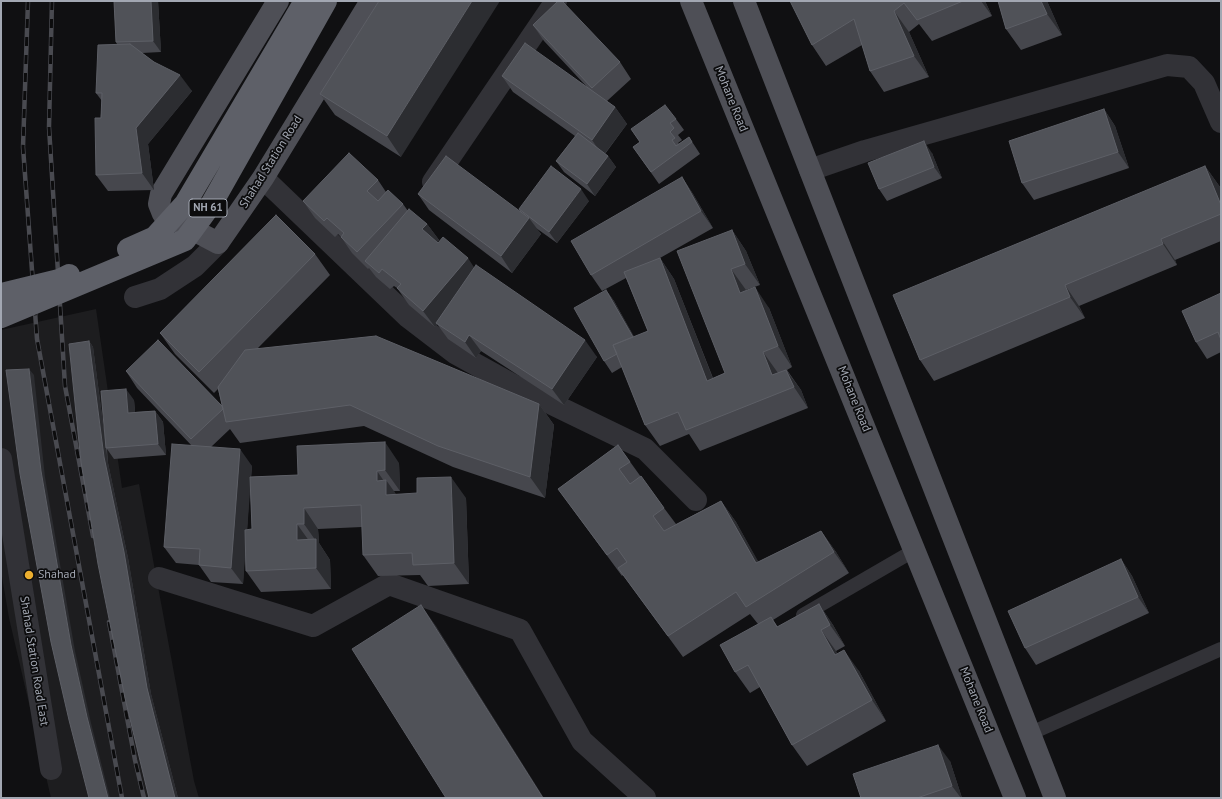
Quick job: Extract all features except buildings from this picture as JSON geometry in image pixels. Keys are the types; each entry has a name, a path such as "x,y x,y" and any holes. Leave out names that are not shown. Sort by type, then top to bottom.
{"highway":[{"name":"NH 61","path":"1,294 59,280 155,237 185,204 304,1"},
{"name":"NH 61","path":"1,317 185,240 212,202 326,1"}],"main road":[{"path":"218,243 163,214 159,204 161,194 278,1"},
{"name":"Shahad Station Road","path":"218,243 262,178 371,1"},
{"name":"Mohane Road","path":"691,1 1015,798"},
{"path":"744,1 1028,734 1055,798"}],"street":[{"path":"426,191 556,1"},
{"path":"810,170 865,151 1167,65 1189,67 1204,83 1221,122"},
{"path":"262,178 408,317 455,354 513,385 645,449 696,500"},
{"path":"135,297 160,289 195,266 218,243"},
{"name":"Shahad Station Road East","path":"1,459 51,769"},
{"path":"159,578 312,626 388,584 520,630 582,741 645,798"}],"lane":[{"path":"794,620 915,550"},
{"path":"1028,734 1221,649"}],"shaded area":[{"path":"96,309 122,488 139,484 194,781 199,798 51,798 9,618 1,571 1,330"}],"railway":[{"path":"28,1 23,147 37,339 122,798"},
{"path":"52,1 49,127 65,386 93,536"},
{"path":"109,622 135,760 144,798"}],"place":[{"name":"Shahad","path":"29,575"}]}
